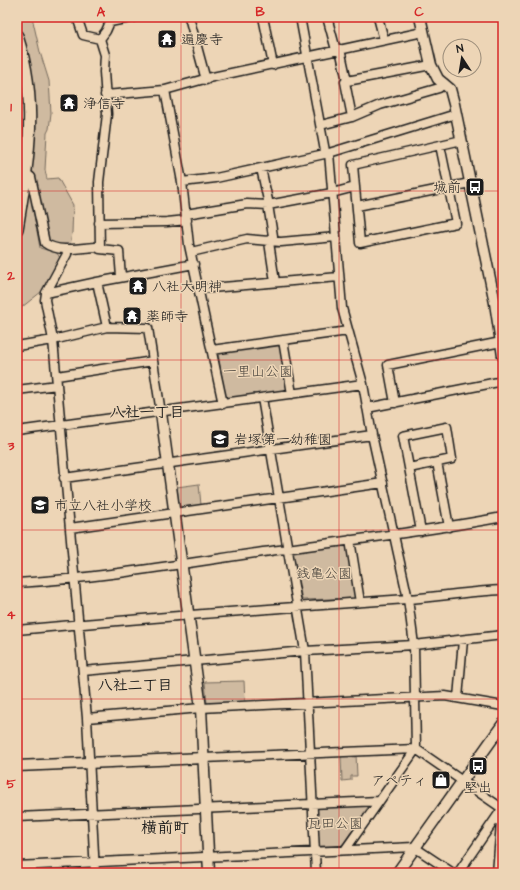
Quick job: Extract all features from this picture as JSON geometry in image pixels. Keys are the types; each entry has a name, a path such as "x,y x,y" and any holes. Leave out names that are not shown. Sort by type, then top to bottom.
{"main road":[{"path":"17,36 27,78 31,109 30,143 17,229"}],"street":[{"path":"77,17 83,36 100,39"},
{"path":"100,39 110,22 135,17"},
{"path":"189,17 206,80"},
{"path":"263,17 273,65"},
{"path":"300,17 325,151 329,153 342,308 363,384 372,435 408,599 414,645 416,749 345,850"},
{"path":"327,17 347,81 345,82 352,117"},
{"path":"378,17 384,40"},
{"path":"420,17 434,74 450,89 462,140 495,304 503,356"},
{"path":"105,95 165,90 423,32"},
{"path":"100,39 105,56 105,95 107,114 99,182 100,249"},
{"path":"347,81 431,65"},
{"path":"321,125 352,117 380,105 439,88 444,83"},
{"path":"165,90 182,182 191,252 223,404"},
{"path":"182,182 216,178 329,153 456,114"},
{"path":"440,145 456,223 360,244 353,165 440,145 462,140"},
{"path":"261,168 273,236 269,242 274,282"},
{"path":"26,173 31,177 45,243 50,247 66,249 96,247 100,249 119,251 122,277"},
{"path":"357,206 470,183"},
{"path":"99,223 167,222 247,204 268,205 332,193 355,187"},
{"path":"191,252 247,239 281,242 336,237"},
{"path":"66,249 67,254 46,293 45,300 54,340 64,478 83,671 90,763 95,873"},
{"path":"46,293 194,264"},
{"path":"199,289 339,277"},
{"path":"97,282 108,327"},
{"path":"17,346 54,340 108,327 148,328 201,708 209,873"},
{"path":"212,350 348,331"},
{"path":"283,340 292,394"},
{"path":"395,402 388,365 501,342"},
{"path":"57,376 153,361"},
{"path":"367,408 503,381"},
{"path":"17,431 161,413 363,384"},
{"path":"17,390 57,385"},
{"path":"262,398 289,549 305,651 309,702 316,873"},
{"path":"409,468 452,459 447,427 403,436 409,468 421,530"},
{"path":"64,478 372,435"},
{"path":"437,462 449,527"},
{"path":"70,528 383,484"},
{"path":"17,583 74,580 393,533 449,527 503,517"},
{"path":"350,540 360,602"},
{"path":"17,630 298,606 408,599 476,591 503,590"},
{"path":"83,671 305,651 414,645 503,635"},
{"path":"458,698 463,640"},
{"path":"87,718 201,708 415,698 458,698 503,706"},
{"path":"397,873 414,847 503,724"},
{"path":"17,766 416,749 503,809"},
{"path":"17,817 379,801"},
{"path":"497,873 503,803"},
{"path":"458,873 503,809"},
{"path":"17,866 414,847 453,873"}],"green space":[{"path":"17,17 32,17 40,52 49,81 51,113 47,133 45,170 47,179 58,178 73,205 70,246 49,242 47,237 31,167 25,51 17,27"},
{"path":"29,186 40,248 57,253 60,258 46,288 17,311 17,245"},
{"name":"一里山公園","path":"280,344 289,387 287,390 228,399 225,396 218,353"},
{"path":"199,484 201,505 182,507 179,505 177,487"},
{"name":"銭亀公園","path":"349,543 357,598 302,600 293,553 295,551"},
{"path":"244,681 245,702 207,703 205,682"},
{"path":"356,754 357,776 351,776 351,780 342,781 341,755"},
{"name":"瓦田公園","path":"366,804 368,807 343,844 340,846 319,846 317,808"}],"place":[{"name":"遍慶寺","path":"167,39"},
{"name":"浄信寺","path":"69,103"},
{"name":"城前","path":"475,187"},
{"name":"八社大明神","path":"138,286"},
{"name":"薬師寺","path":"132,316"},
{"name":"岩塚第一幼稚園","path":"220,439"},
{"name":"市立八社小学校","path":"40,505"},
{"name":"堅出","path":"478,766"},
{"name":"アペティ","path":"441,780"}],"district":[{"name":"八社一丁目","path":"147,412"},
{"name":"八社二丁目","path":"135,685"},
{"name":"横前町","path":"165,827"}]}
